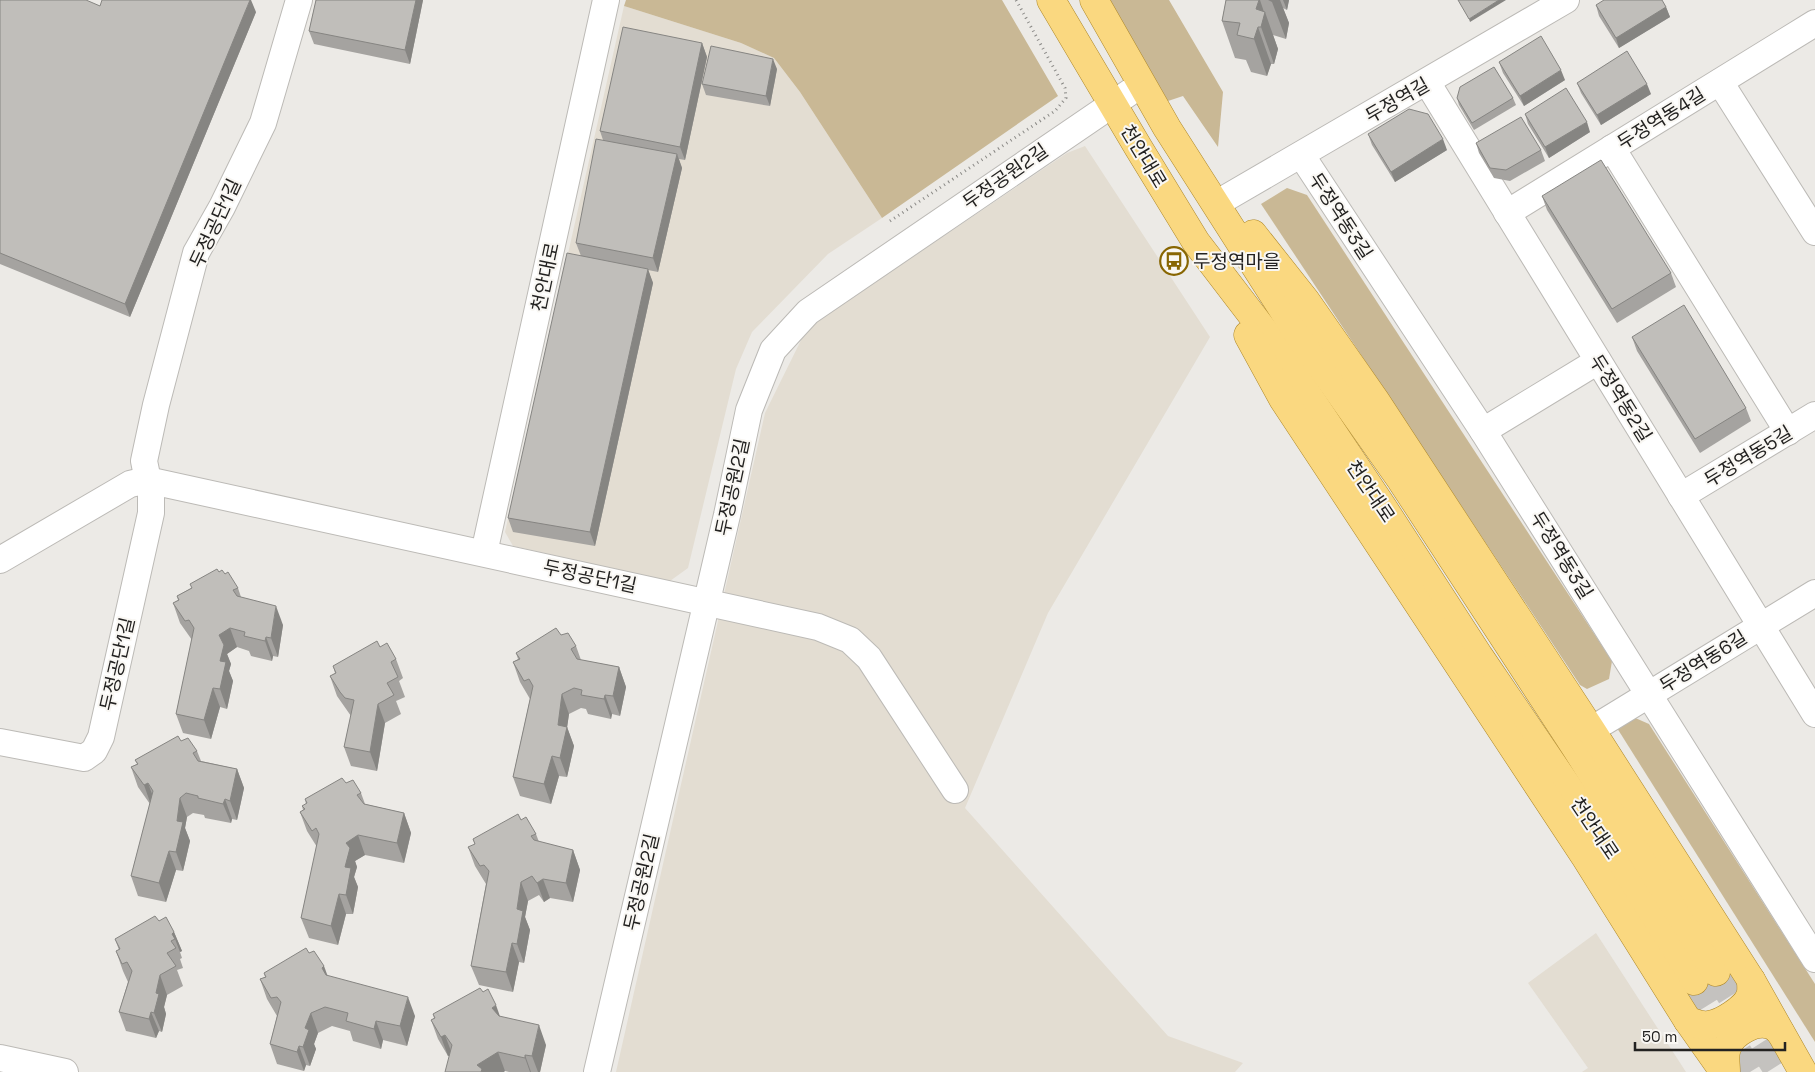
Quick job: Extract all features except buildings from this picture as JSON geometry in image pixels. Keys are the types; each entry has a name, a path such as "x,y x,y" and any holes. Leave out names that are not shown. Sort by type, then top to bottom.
{"main road":[{"name":"천안대로","path":"1051,0 1196,242 1270,340 1382,506 1478,656 1604,840 1705,976 1576,748 1407,489 1301,338 1186,158 1094,0"},
{"path":"1186,158 1226,198 1306,301 1375,400 1591,730 1751,980 1802,1068"},
{"path":"1196,242 1283,399 1586,858 1688,1021 1725,1072"},
{"path":"1688,1021 1707,1025 1732,1015 1750,996 1751,980"},
{"path":"1725,1072 1727,1045 1738,1034 1748,1027 1764,1024 1772,1025 1780,1032"}],"street":[{"name":"두정공단1길","path":"0,742 84,758 94,751 101,737 151,513 151,495 144,461 156,405 196,253 222,207 263,123 299,0"},
{"name":"천안대로","path":"484,553 606,0"},
{"name":"두정역길","path":"1226,198 1302,156 1566,0"},
{"name":"두정역동4길","path":"1507,213 1815,23"},
{"name":"두정역동2길","path":"1427,82 1815,714"},
{"path":"1720,82 1815,232"},
{"name":"두정공원2길","path":"597,1072 749,410 773,350 808,312 1142,84"},
{"path":"1612,148 1788,432"},
{"name":"두정역동3길","path":"1302,156 1483,431 1815,959"},
{"path":"1483,431 1598,361"},
{"name":"두정역동5길","path":"1681,496 1815,415"},
{"name":"두정공단1길","path":"0,560 130,484 148,480 818,626 850,640 868,658 956,790"},
{"name":"두정역동6길","path":"1591,730 1815,593"},
{"path":"0,1058 65,1072"}],"path":[{"path":"890,221 1056,111 1066,98 1065,88 1016,0"}],"shaded area":[{"path":"626,0 1002,0 1058,96 882,218 800,92 774,58 741,43 624,6"},
{"path":"1108,0 1169,0 1223,92 1218,147 1183,96 1168,101"},
{"path":"624,6 741,43 774,58 800,92 882,218 828,254 752,332 736,369 688,568 670,581 513,546 505,532"},
{"path":"1085,146 1210,337 1048,613 965,808 1168,1036 1243,1063 1235,1072 616,1072 765,413 807,328 1067,153"},
{"path":"1287,188 1307,195 1612,661 1609,679 1587,689 1580,685 1261,204"},
{"path":"1633,717 1649,724 1815,984 1815,1042 1617,728"},
{"path":"1596,933 1686,1072 1582,1072 1588,1068 1528,983"}],"tunnel":[{"path":"1716,972 1779,1072"},
{"path":"1694,981 1750,1072"}],"place":[{"name":"두정역마을","path":"1174,261"}]}
